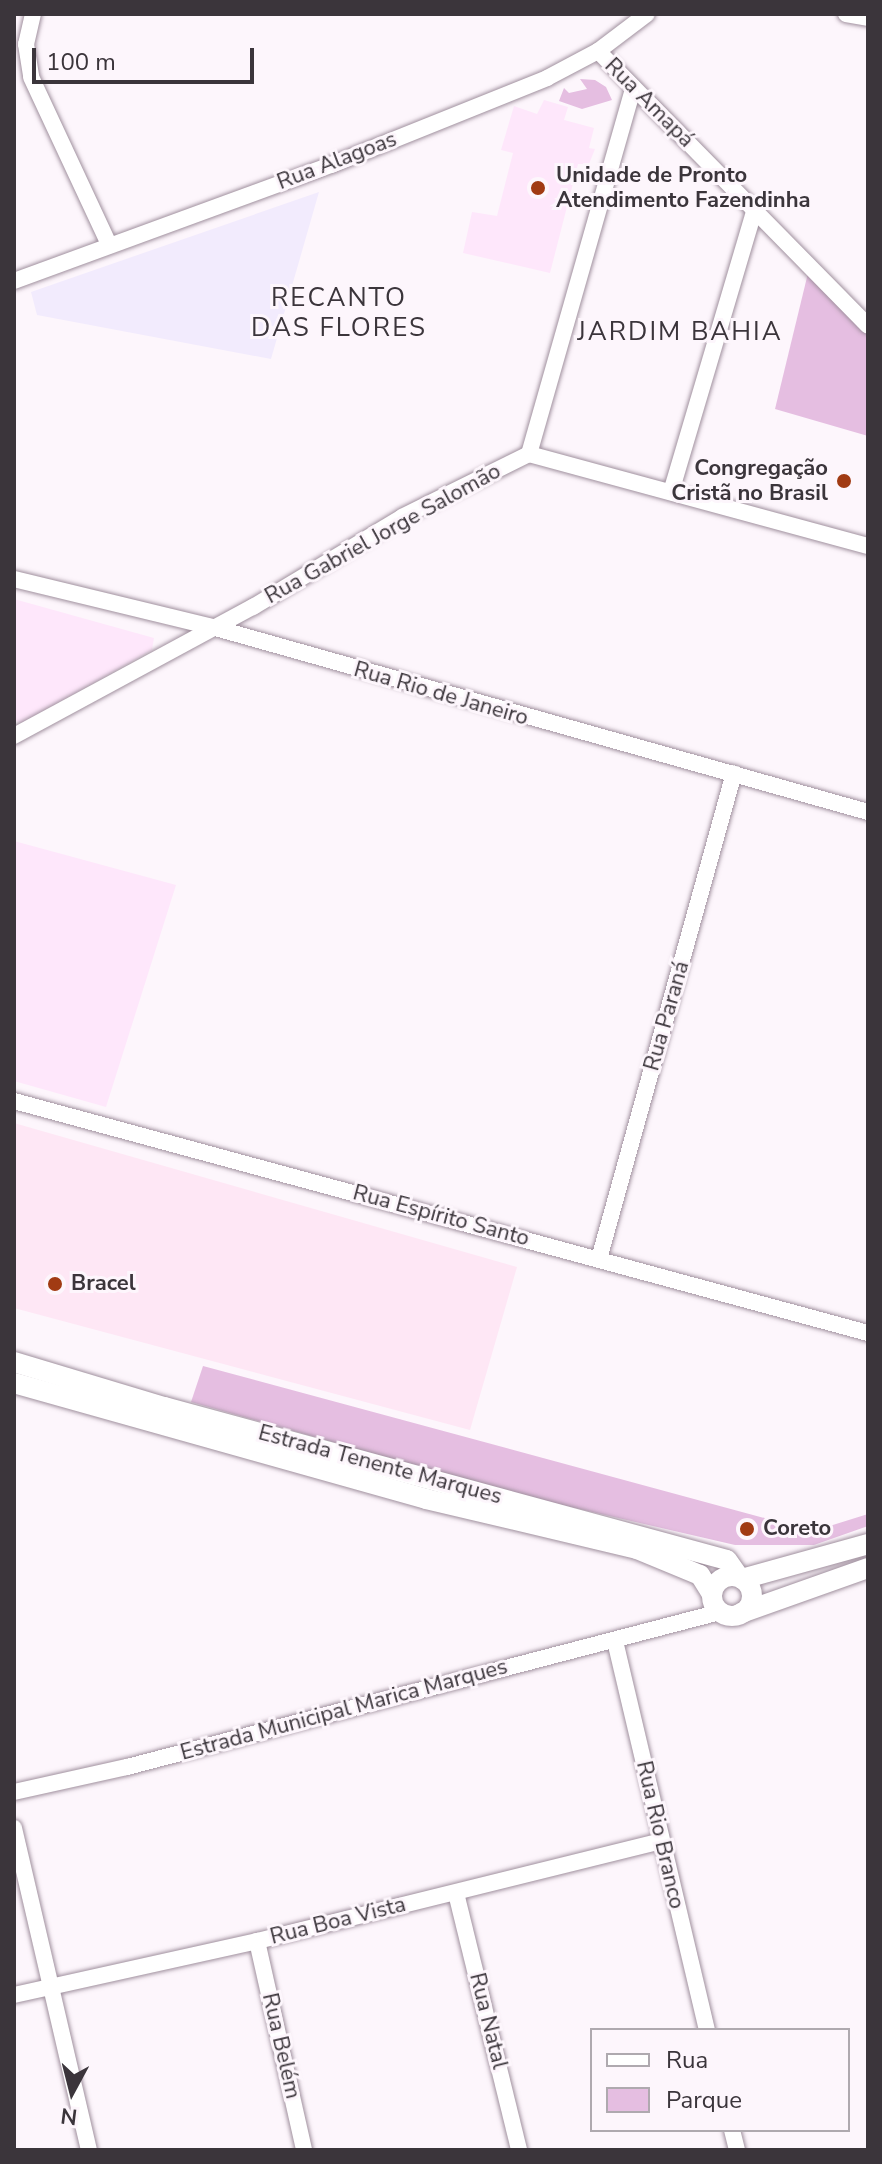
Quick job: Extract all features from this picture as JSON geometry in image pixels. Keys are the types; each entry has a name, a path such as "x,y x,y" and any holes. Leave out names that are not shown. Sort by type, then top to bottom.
{"main road":[{"name":"Estrada Tenente Marques","path":"14,1362 164,1407 727,1560 740,1578"},
{"name":"Estrada Tenente Marques","path":"14,1383 426,1499 637,1549 700,1575 715,1601"},
{"path":"868,1544 740,1578 723,1578 715,1601 728,1615 741,1613 868,1568"},
{"path":"740,1578 750,1587 752,1599 741,1613"}],"street":[{"path":"33,14 26,44 31,77 109,244"},
{"name":"Rua Alagoas","path":"14,281 331,165 547,78 598,51 647,14"},
{"path":"846,14 868,18"},
{"name":"Rua Amapá","path":"598,51 868,326"},
{"path":"633,88 529,454 868,546"},
{"path":"671,492 755,208"},
{"name":"Rua Gabriel Jorge Salomão","path":"14,736 253,607 402,517 529,454"},
{"name":"Rua Rio de Janeiro","path":"14,579 212,627 589,736 734,773 868,812"},
{"name":"Rua Paraná","path":"599,1259 734,773"},
{"name":"Rua Espírito Santo","path":"14,1101 868,1333"},
{"name":"Estrada Municipal Marica Marques","path":"14,1792 127,1767 615,1641 673,1625 715,1601"},
{"name":"Rua Rio Branco","path":"615,1641 707,2028"},
{"path":"14,1828 89,2150"},
{"name":"Rua Boa Vista","path":"14,1995 257,1941 661,1841"},
{"name":"Rua Natal","path":"456,1893 519,2150"},
{"name":"Rua Belém","path":"257,1941 304,2150"}],"shaded area":[{"name":"Unidade de Pronto Atendimento Fazendinha","path":"544,100 568,107 564,120 594,128 589,148 595,149 589,164 578,164 550,273 463,253 472,212 497,216 513,153 501,150 514,106 537,114"},
{"path":"319,192 271,359 37,315 31,292"},
{"path":"14,599 154,638 152,650 22,723 14,720"},
{"path":"14,841 176,885 106,1107 14,1081"},
{"path":"14,1123 517,1267 470,1430 14,1308"}],"green space":[{"path":"580,79 595,80 606,87 612,100 582,109 559,101 564,88 569,93 587,89"},
{"path":"808,273 868,335 868,436 775,409"},
{"path":"203,1366 794,1526 820,1529 868,1514 868,1526 814,1545 735,1545 523,1496 191,1402"}],"place":[{"name":"Unidade de Pronto Atendimento Fazendinha","path":"538,188"},
{"name":"Congregação Cristã no Brasil","path":"844,481"},
{"name":"Bracel","path":"55,1284"},
{"name":"Coreto","path":"747,1529"}],"district":[{"name":"RECANTO DAS FLORES","path":"339,313"},
{"name":"JARDIM BAHIA","path":"680,332"}]}
